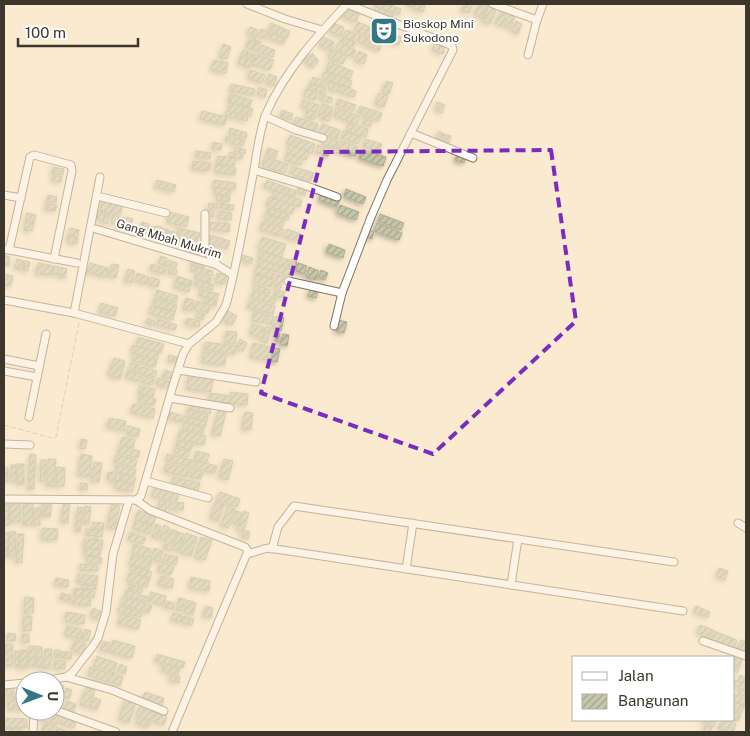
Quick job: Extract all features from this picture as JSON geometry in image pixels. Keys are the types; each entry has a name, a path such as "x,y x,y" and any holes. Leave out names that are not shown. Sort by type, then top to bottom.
{"street":[{"path":"247,4 285,19 322,30"},
{"path":"4,499 139,499 186,348 216,322 226,305 265,116 279,89 298,60 322,30 347,4 452,46 454,50 411,132 378,202 342,293 334,326"},
{"path":"493,4 537,20"},
{"path":"528,55 543,4"},
{"path":"265,116 296,130 323,138"},
{"path":"411,132 473,158"},
{"path":"54,259 72,167 71,165 32,155 6,250 54,259 76,263"},
{"path":"254,170 337,197"},
{"path":"77,314 100,177"},
{"path":"4,194 21,198"},
{"path":"97,196 166,213"},
{"path":"205,214 205,250 217,265"},
{"name":"Gang Mbah Mukrim","path":"96,229 217,265 233,275"},
{"path":"288,281 342,293"},
{"path":"4,300 77,314 186,348"},
{"path":"30,417 46,334"},
{"path":"4,360 39,366"},
{"path":"4,370 37,377"},
{"path":"178,370 256,382"},
{"path":"170,398 230,408"},
{"path":"4,444 30,445"},
{"path":"146,481 208,498"},
{"path":"132,500 150,510 248,549 248,554 172,732"},
{"path":"66,677 76,670 98,638 106,612 113,554 132,500"},
{"path":"272,549 278,527 294,506 674,562"},
{"path":"406,569 413,523"},
{"path":"738,523 746,528"},
{"path":"511,585 518,539"},
{"path":"248,554 264,549 272,549 683,611"},
{"path":"703,641 746,656"},
{"path":"66,677 112,690 164,711"},
{"path":"65,714 116,732"}],"path":[{"path":"4,425 56,438 77,314"}],"highlighted area":[{"path":"551,150 576,321 433,454 261,393 323,152"}],"building":[{"path":"374,4 388,4 401,9 399,15"},
{"path":"407,4 426,4 423,12"},
{"path":"464,4 473,4 469,13 461,10"},
{"path":"479,4 488,5 482,18 474,14"},
{"path":"489,5 497,8 490,24 482,21"},
{"path":"376,7 393,14 391,20 374,12"},
{"path":"344,8 359,14 356,22 341,16"},
{"path":"501,11 507,14 502,26 495,23"},
{"path":"509,15 515,17 510,29 504,26"},
{"path":"516,21 522,24 518,34 512,31"},
{"path":"358,22 375,29 372,38 354,30"},
{"path":"271,23 290,31 287,38 268,30"},
{"path":"333,23 344,27 341,36 330,32"},
{"path":"250,27 258,30 256,36 247,33"},
{"path":"261,29 269,32 266,39 258,36"},
{"path":"384,29 393,33 389,42 380,39"},
{"path":"346,30 356,34 353,41 343,37"},
{"path":"271,33 286,39 284,44 269,38"},
{"path":"395,35 402,37 399,45 392,43"},
{"path":"250,36 256,38 252,50 246,47"},
{"path":"359,36 367,38 364,44 357,41"},
{"path":"323,37 334,42 331,50 319,45"},
{"path":"342,37 355,42 353,47 340,42"},
{"path":"368,38 382,43 379,51 365,45"},
{"path":"256,40 261,42 258,51 253,49"},
{"path":"338,43 356,50 353,57 335,50"},
{"path":"435,43 445,47 443,54 432,50"},
{"path":"223,44 231,47 227,59 219,57"},
{"path":"262,45 275,50 273,57 259,52"},
{"path":"243,50 248,52 244,65 238,63"},
{"path":"331,50 346,56 343,64 328,58"},
{"path":"359,51 367,55 364,64 355,61"},
{"path":"249,53 254,54 249,68 244,66"},
{"path":"312,53 319,61 312,68 304,60"},
{"path":"255,54 274,60 270,70 252,64"},
{"path":"214,60 228,63 226,73 211,70"},
{"path":"329,62 353,71 350,79 326,71"},
{"path":"250,70 265,75 262,83 248,78"},
{"path":"324,72 352,81 350,88 322,78"},
{"path":"269,74 277,77 274,86 266,83"},
{"path":"313,77 327,82 325,87 311,83"},
{"path":"386,81 393,83 389,94 382,92"},
{"path":"330,82 339,85 337,92 328,89"},
{"path":"309,83 326,89 325,94 307,88"},
{"path":"231,84 255,89 254,95 230,91"},
{"path":"341,85 356,91 354,97 339,92"},
{"path":"259,87 267,90 265,97 257,94"},
{"path":"306,89 317,93 315,100 304,96"},
{"path":"379,93 388,96 384,107 375,104"},
{"path":"230,94 252,100 250,107 228,101"},
{"path":"321,94 333,98 331,103 319,99"},
{"path":"338,99 356,105 353,111 336,105"},
{"path":"303,100 319,105 316,112 301,106"},
{"path":"437,102 445,105 442,113 435,109"},
{"path":"230,103 253,109 251,116 228,110"},
{"path":"322,104 327,105 323,118 318,116"},
{"path":"328,106 333,108 329,121 323,119"},
{"path":"360,106 382,113 379,121 358,113"},
{"path":"336,108 360,116 357,124 334,116"},
{"path":"282,110 293,114 291,120 280,116"},
{"path":"307,110 316,113 314,120 305,117"},
{"path":"202,111 227,117 225,125 200,119"},
{"path":"226,111 248,117 247,121 225,116"},
{"path":"296,117 318,124 315,132 293,125"},
{"path":"364,118 372,121 370,127 362,124"},
{"path":"349,123 368,129 366,137 346,131"},
{"path":"322,124 340,130 337,139 319,133"},
{"path":"230,128 247,133 246,138 229,134"},
{"path":"343,131 361,137 358,144 341,138"},
{"path":"439,131 444,134 442,140 436,137"},
{"path":"445,134 451,136 449,143 442,140"},
{"path":"290,135 315,144 312,153 287,144"},
{"path":"226,136 245,140 243,146 225,141"},
{"path":"325,137 338,141 336,149 322,144"},
{"path":"365,139 382,144 379,152 363,146"},
{"path":"340,141 358,147 355,156 337,150"},
{"path":"213,142 222,144 221,150 212,149"},
{"path":"290,145 309,152 306,160 287,153"},
{"path":"318,145 330,148 328,156 316,152"},
{"path":"235,147 246,150 245,154 234,151"},
{"path":"268,148 278,151 276,158 266,154"},
{"path":"362,149 386,157 383,166 359,158"},
{"path":"196,151 211,153 210,159 195,156"},
{"path":"230,152 243,155 242,159 229,156"},
{"path":"287,153 303,159 301,165 285,160"},
{"path":"458,153 466,157 464,163 455,160"},
{"path":"218,156 236,158 234,166 216,164"},
{"path":"265,156 288,164 285,173 262,166"},
{"path":"193,161 211,163 209,171 192,169"},
{"path":"216,165 236,168 235,175 215,172"},
{"path":"292,166 314,173 311,181 289,173"},
{"path":"53,167 64,169 63,175 52,173"},
{"path":"53,175 62,177 61,182 52,181"},
{"path":"157,180 176,185 174,192 155,187"},
{"path":"214,180 236,183 235,190 213,187"},
{"path":"267,180 296,191 294,197 264,187"},
{"path":"300,185 308,188 305,195 297,193"},
{"path":"215,188 231,190 230,196 214,193"},
{"path":"346,189 366,197 363,204 344,196"},
{"path":"275,191 302,200 300,207 272,198"},
{"path":"321,193 340,200 337,207 319,200"},
{"path":"48,195 57,197 56,203 47,201"},
{"path":"217,195 230,197 229,202 216,200"},
{"path":"269,197 295,206 292,214 266,205"},
{"path":"103,198 123,203 120,215 100,210"},
{"path":"46,203 57,205 55,211 45,209"},
{"path":"209,203 215,204 213,217 207,217"},
{"path":"217,203 234,205 233,210 216,207"},
{"path":"340,205 359,212 356,220 337,213"},
{"path":"268,208 289,215 288,220 266,213"},
{"path":"98,211 105,212 103,221 96,219"},
{"path":"218,211 232,213 231,220 218,218"},
{"path":"106,212 110,213 107,224 103,223"},
{"path":"170,212 189,217 186,227 167,222"},
{"path":"27,213 36,215 34,223 25,221"},
{"path":"266,214 285,220 282,227 264,220"},
{"path":"380,214 404,223 401,230 378,221"},
{"path":"113,215 119,217 117,224 111,222"},
{"path":"120,217 125,218 123,226 118,225"},
{"path":"127,217 133,219 130,231 124,229"},
{"path":"26,222 34,224 32,231 24,230"},
{"path":"142,222 149,224 147,231 140,229"},
{"path":"211,222 230,224 229,232 210,229"},
{"path":"262,222 284,229 281,236 260,229"},
{"path":"377,223 402,233 399,240 374,231"},
{"path":"150,226 155,227 153,234 148,233"},
{"path":"156,226 162,227 160,236 154,235"},
{"path":"70,228 79,230 78,237 69,235"},
{"path":"163,228 169,230 167,238 161,236"},
{"path":"178,228 200,233 198,241 176,235"},
{"path":"287,229 301,234 298,241 284,237"},
{"path":"367,229 374,232 372,239 364,236"},
{"path":"169,231 175,232 173,240 167,239"},
{"path":"210,235 230,241 227,249 208,243"},
{"path":"68,236 78,238 77,244 67,242"},
{"path":"175,237 181,239 179,245 173,244"},
{"path":"262,237 286,244 282,257 258,249"},
{"path":"191,243 202,245 199,255 189,252"},
{"path":"329,244 345,250 343,258 326,252"},
{"path":"260,251 289,260 287,267 258,258"},
{"path":"4,255 10,257 9,266 4,265"},
{"path":"242,255 253,258 251,264 241,260"},
{"path":"161,256 167,258 165,266 158,263"},
{"path":"17,259 24,261 23,269 15,268"},
{"path":"193,259 206,263 204,268 191,264"},
{"path":"259,259 273,264 271,270 257,266"},
{"path":"290,259 297,262 295,270 288,267"},
{"path":"168,260 177,263 176,268 166,265"},
{"path":"25,261 30,262 28,271 23,270"},
{"path":"38,263 44,264 42,275 36,274"},
{"path":"90,263 108,268 106,277 87,272"},
{"path":"298,263 307,266 304,274 296,271"},
{"path":"46,264 53,266 51,275 44,274"},
{"path":"112,264 119,265 116,278 108,276"},
{"path":"151,264 166,269 164,274 150,270"},
{"path":"275,265 292,270 290,276 273,270"},
{"path":"54,266 59,267 57,275 52,274"},
{"path":"192,266 213,271 212,276 191,270"},
{"path":"257,266 275,272 273,279 255,273"},
{"path":"61,267 67,269 65,278 59,277"},
{"path":"309,267 319,271 316,280 306,277"},
{"path":"169,268 177,270 176,275 168,273"},
{"path":"128,269 135,271 132,283 125,281"},
{"path":"321,270 328,273 325,280 319,278"},
{"path":"137,273 149,277 147,284 135,281"},
{"path":"217,273 227,275 225,284 215,282"},
{"path":"4,274 13,276 11,286 4,285"},
{"path":"196,274 211,278 210,283 194,278"},
{"path":"256,274 273,280 271,287 253,282"},
{"path":"277,275 284,277 280,289 274,286"},
{"path":"177,276 192,281 191,286 176,282"},
{"path":"151,277 160,280 158,287 149,285"},
{"path":"195,280 214,285 213,290 194,285"},
{"path":"175,282 190,287 189,292 174,287"},
{"path":"255,285 271,290 269,294 253,289"},
{"path":"200,289 219,294 217,300 199,295"},
{"path":"275,289 285,292 283,298 273,295"},
{"path":"157,290 178,296 176,303 155,297"},
{"path":"310,290 318,292 316,298 308,296"},
{"path":"253,291 276,298 274,304 251,297"},
{"path":"186,298 194,300 191,311 183,309"},
{"path":"205,298 217,301 216,306 203,303"},
{"path":"154,299 177,305 175,312 153,305"},
{"path":"250,299 275,306 273,314 247,307"},
{"path":"196,301 211,305 208,313 193,309"},
{"path":"101,303 118,308 115,316 99,312"},
{"path":"151,306 175,312 173,320 149,313"},
{"path":"228,311 237,316 232,325 223,320"},
{"path":"254,311 266,314 263,323 252,320"},
{"path":"198,313 205,314 203,320 196,318"},
{"path":"268,315 274,316 271,324 266,323"},
{"path":"276,316 284,318 281,331 272,328"},
{"path":"147,318 155,321 154,326 146,323"},
{"path":"187,318 200,321 199,327 185,324"},
{"path":"158,319 177,325 175,330 156,325"},
{"path":"338,320 347,322 344,333 336,331"},
{"path":"252,324 265,328 262,338 250,334"},
{"path":"266,327 271,328 267,343 262,341"},
{"path":"226,331 237,332 235,344 225,343"},
{"path":"275,331 280,333 278,342 273,340"},
{"path":"283,334 289,335 287,346 280,344"},
{"path":"138,337 164,344 161,353 136,346"},
{"path":"240,339 247,343 243,351 236,348"},
{"path":"205,342 236,346 235,354 204,350"},
{"path":"253,343 280,349 277,362 250,357"},
{"path":"133,345 159,353 157,360 131,352"},
{"path":"203,352 226,355 225,365 202,362"},
{"path":"134,354 143,357 141,363 132,360"},
{"path":"169,355 177,357 175,363 168,361"},
{"path":"114,358 125,361 120,379 108,375"},
{"path":"145,358 157,361 155,367 143,364"},
{"path":"131,363 139,365 138,372 129,370"},
{"path":"141,367 157,371 155,377 139,373"},
{"path":"165,370 172,372 170,379 162,377"},
{"path":"127,371 140,374 138,381 126,377"},
{"path":"142,375 154,379 152,385 141,382"},
{"path":"188,375 213,378 211,392 187,389"},
{"path":"157,378 169,381 167,388 156,384"},
{"path":"140,386 155,389 153,397 138,393"},
{"path":"231,392 248,394 247,405 230,403"},
{"path":"210,393 231,396 230,403 209,400"},
{"path":"140,395 156,399 154,406 138,402"},
{"path":"190,403 211,408 210,414 189,409"},
{"path":"133,404 155,409 153,418 131,412"},
{"path":"188,410 208,415 207,421 187,416"},
{"path":"218,411 226,413 220,436 212,434"},
{"path":"169,412 182,415 181,422 167,418"},
{"path":"245,412 253,413 251,430 242,429"},
{"path":"184,416 207,422 205,427 183,421"},
{"path":"109,418 126,421 124,431 107,427"},
{"path":"184,423 204,428 203,434 183,429"},
{"path":"128,426 140,429 138,437 127,434"},
{"path":"180,430 206,436 204,445 178,438"},
{"path":"122,437 135,440 133,448 120,444"},
{"path":"81,439 87,440 85,449 80,448"},
{"path":"177,440 193,444 191,450 176,446"},
{"path":"119,446 140,451 138,458 117,453"},
{"path":"175,448 190,451 188,457 174,453"},
{"path":"196,451 209,454 207,462 194,459"},
{"path":"30,454 36,455 34,489 28,489"},
{"path":"81,454 92,456 89,477 78,475"},
{"path":"167,454 195,461 193,467 166,461"},
{"path":"116,455 137,460 135,468 114,462"},
{"path":"48,459 56,459 54,486 47,486"},
{"path":"224,459 233,461 228,480 219,477"},
{"path":"41,460 46,460 45,481 40,481"},
{"path":"197,461 217,466 215,473 195,469"},
{"path":"94,462 102,463 99,482 91,481"},
{"path":"17,464 24,464 24,484 17,484"},
{"path":"166,464 189,469 187,477 164,471"},
{"path":"11,465 16,465 16,481 11,481"},
{"path":"116,465 136,470 134,476 115,472"},
{"path":"57,467 65,468 64,486 56,486"},
{"path":"4,468 8,468 8,482 4,482"},
{"path":"191,469 203,472 201,479 190,477"},
{"path":"108,472 117,474 115,482 107,479"},
{"path":"121,474 136,478 134,484 119,480"},
{"path":"173,477 186,480 184,488 172,485"},
{"path":"116,480 134,485 132,492 115,488"},
{"path":"187,480 200,483 198,491 186,488"},
{"path":"80,483 88,484 87,490 80,489"},
{"path":"154,488 179,493 177,501 152,496"},
{"path":"220,492 240,499 237,507 217,500"},
{"path":"24,500 33,501 32,525 23,524"},
{"path":"160,500 167,501 166,511 158,510"},
{"path":"216,501 224,504 218,521 210,518"},
{"path":"42,502 45,503 44,516 41,516"},
{"path":"47,502 52,502 50,517 45,516"},
{"path":"169,502 184,503 183,510 169,509"},
{"path":"64,503 70,504 68,523 61,522"},
{"path":"4,504 9,504 9,525 4,525"},
{"path":"10,504 20,504 20,522 10,522"},
{"path":"112,504 120,506 115,529 107,527"},
{"path":"85,506 91,507 89,524 83,523"},
{"path":"78,507 83,508 80,532 75,531"},
{"path":"228,507 235,509 228,528 221,525"},
{"path":"34,508 40,508 40,525 34,525"},
{"path":"138,510 156,517 153,525 135,519"},
{"path":"236,511 242,513 238,525 232,522"},
{"path":"244,511 249,513 243,532 237,530"},
{"path":"136,520 152,526 149,534 133,528"},
{"path":"93,522 104,523 103,530 92,528"},
{"path":"156,524 161,526 157,539 152,537"},
{"path":"164,525 169,527 165,540 159,538"},
{"path":"42,528 58,529 57,540 42,539"},
{"path":"86,529 103,531 102,537 86,535"},
{"path":"170,529 177,531 170,551 164,548"},
{"path":"244,530 250,532 248,539 242,537"},
{"path":"10,531 16,532 15,556 8,556"},
{"path":"130,532 146,538 143,544 128,539"},
{"path":"178,532 184,534 178,551 173,549"},
{"path":"4,533 9,533 7,556 4,556"},
{"path":"186,533 197,537 191,556 180,552"},
{"path":"18,534 24,534 22,563 16,562"},
{"path":"201,537 212,540 205,560 195,557"},
{"path":"84,539 103,540 102,549 84,548"},
{"path":"134,544 151,549 149,558 132,553"},
{"path":"85,548 101,550 100,556 84,555"},
{"path":"154,548 163,551 160,561 151,559"},
{"path":"165,554 178,557 176,565 163,561"},
{"path":"132,555 152,561 149,570 129,564"},
{"path":"88,556 102,558 101,564 87,563"},
{"path":"160,562 174,567 171,575 158,571"},
{"path":"80,564 98,566 98,571 80,570"},
{"path":"132,566 152,572 150,578 130,572"},
{"path":"719,568 728,571 725,580 716,576"},
{"path":"129,573 150,579 147,587 127,581"},
{"path":"78,574 98,576 97,585 77,582"},
{"path":"161,576 174,579 172,588 158,584"},
{"path":"191,577 210,581 209,591 189,588"},
{"path":"56,578 69,580 68,587 55,585"},
{"path":"83,584 96,586 96,590 82,589"},
{"path":"130,584 143,588 141,593 128,589"},
{"path":"74,588 95,592 94,598 73,594"},
{"path":"126,590 148,597 146,602 125,596"},
{"path":"151,592 166,596 164,605 148,601"},
{"path":"61,593 70,595 69,601 60,599"},
{"path":"72,596 91,599 90,606 71,603"},
{"path":"25,597 34,598 33,613 24,613"},
{"path":"123,597 152,606 149,613 121,604"},
{"path":"179,598 185,599 182,611 176,610"},
{"path":"187,600 196,603 193,615 184,612"},
{"path":"167,601 174,603 173,609 165,607"},
{"path":"120,606 142,612 141,617 118,611"},
{"path":"206,606 213,608 211,618 203,616"},
{"path":"696,606 710,612 708,617 694,612"},
{"path":"93,608 103,612 101,620 90,616"},
{"path":"66,612 85,615 84,624 65,621"},
{"path":"173,613 182,615 180,622 171,620"},
{"path":"121,614 141,620 138,629 118,623"},
{"path":"24,616 32,616 31,631 23,630"},
{"path":"183,616 194,619 192,625 181,622"},
{"path":"700,625 713,630 709,638 697,633"},
{"path":"67,626 82,629 81,638 65,635"},
{"path":"85,629 91,631 88,641 81,639"},
{"path":"714,631 737,640 734,649 711,640"},
{"path":"8,633 16,634 15,641 7,641"},
{"path":"22,634 29,635 29,643 22,642"},
{"path":"76,639 86,644 82,654 71,649"},
{"path":"113,640 135,646 132,658 110,652"},
{"path":"741,640 746,642 744,652 737,649"},
{"path":"103,641 110,643 108,652 100,650"},
{"path":"6,644 13,645 12,666 4,665"},
{"path":"29,646 35,646 35,666 28,666"},
{"path":"37,646 42,647 42,667 36,667"},
{"path":"45,649 52,649 50,669 43,668"},
{"path":"20,650 27,650 27,668 20,668"},
{"path":"55,650 60,650 60,658 54,657"},
{"path":"15,651 19,651 19,666 15,666"},
{"path":"62,651 72,653 71,659 61,657"},
{"path":"157,654 185,662 183,668 155,661"},
{"path":"733,655 743,658 737,673 735,672 735,656"},
{"path":"97,656 117,663 114,673 94,666"},
{"path":"55,660 65,661 65,669 54,668"},
{"path":"120,664 127,667 125,674 118,671"},
{"path":"163,664 180,669 178,675 162,671"},
{"path":"90,667 110,674 107,682 88,675"},
{"path":"112,673 123,677 120,686 109,682"},
{"path":"171,675 180,677 179,683 169,680"},
{"path":"740,675 746,678 746,684 738,681"},
{"path":"735,680 746,685 746,691 735,686"},
{"path":"7,686 14,686 13,696 6,695"},
{"path":"86,687 95,690 89,707 80,704"},
{"path":"66,688 72,690 69,699 65,698"},
{"path":"739,689 746,692 746,697 738,694"},
{"path":"145,692 164,698 162,706 142,700"},
{"path":"735,694 746,699 745,706 735,701"},
{"path":"8,697 15,697 15,710 8,710"},
{"path":"93,697 101,700 97,710 90,707"},
{"path":"125,699 136,702 129,723 119,719"},
{"path":"67,701 76,704 73,714 65,712"},
{"path":"735,702 744,706 741,713 735,710"},
{"path":"139,707 167,716 164,725 136,715"},
{"path":"735,712 741,715 738,721 735,720"},
{"path":"138,717 151,722 149,727 136,723"},
{"path":"4,718 15,718 15,721 27,721 27,728 4,727"},
{"path":"65,718 76,722 74,728 60,723 61,721 65,721"},
{"path":"45,721 58,721 56,725"},
{"path":"701,721 716,721 713,727"},
{"path":"722,721 736,724 733,732 718,728"},
{"path":"45,723 65,730 64,732 48,732 42,730"},
{"path":"706,725 712,728 710,732 703,732"},
{"path":"4,728 22,729 22,732 4,732"}],"place":[{"name":"Bioskop Mini Sukodono","path":"384,31"}]}
